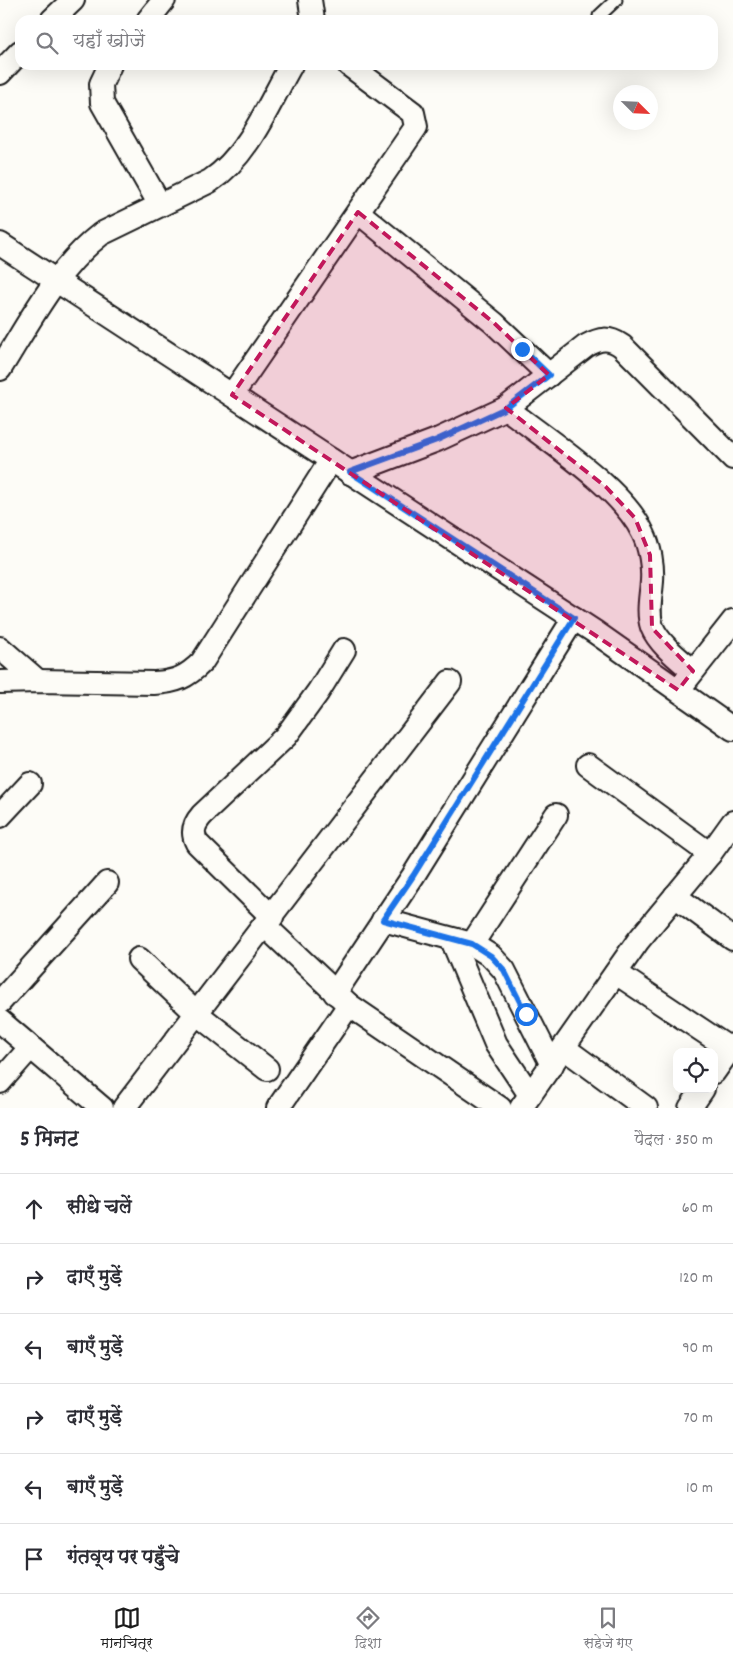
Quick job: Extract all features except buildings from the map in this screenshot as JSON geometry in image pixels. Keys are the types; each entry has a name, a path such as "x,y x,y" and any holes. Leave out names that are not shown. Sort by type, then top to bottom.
{"street":[{"path":"57,15 73,0"},
{"path":"152,15 164,0"},
{"path":"310,0 313,15"},
{"path":"0,73 15,57"},
{"path":"108,70 101,84 102,103 160,206"},
{"path":"0,369 56,280 78,254 101,234 210,181 234,161 288,70"},
{"path":"232,395 412,133 416,122 413,113 356,70"},
{"path":"358,212 494,323 549,375"},
{"path":"0,244 574,618 733,730"},
{"path":"350,472 437,440 506,408 597,340 607,338 615,341 733,458"},
{"path":"506,408 606,487 635,518 644,535 650,555 652,579 649,606 652,628 658,638 693,671"},
{"path":"0,682 170,683 190,675 202,662 331,460"},
{"path":"278,1108 342,999 383,920 413,876 574,618"},
{"path":"678,690 733,621"},
{"path":"0,648 38,681"},
{"path":"344,650 305,712 286,736 202,815 194,826 194,837 197,843 268,922 342,999 500,1108"},
{"path":"124,1108 450,682"},
{"path":"588,765 710,854"},
{"path":"0,816 30,784"},
{"path":"462,942 556,815"},
{"path":"462,942 496,1044 526,1102 638,941 732,826"},
{"path":"0,1002 107,883"},
{"path":"675,896 733,939"},
{"path":"383,920 462,942 491,956 504,970 558,1056 646,1108"},
{"path":"139,959 196,1013 267,1069"},
{"path":"616,973 732,1047 718,1066"},
{"path":"0,1021 102,1108"},
{"path":"0,1082 30,1048"},
{"path":"690,1108 700,1093"}],"lane":[{"path":"600,15 616,0"}],"highlighted area":[{"path":"358,212 494,323 549,375 506,408 606,487 635,518 650,555 652,628 693,671 678,690 232,395"}],"route":[{"path":"522,349 549,375 506,408 469,427 350,472 574,618 413,876 383,920 472,944 491,956 510,979 526,1014"}]}
